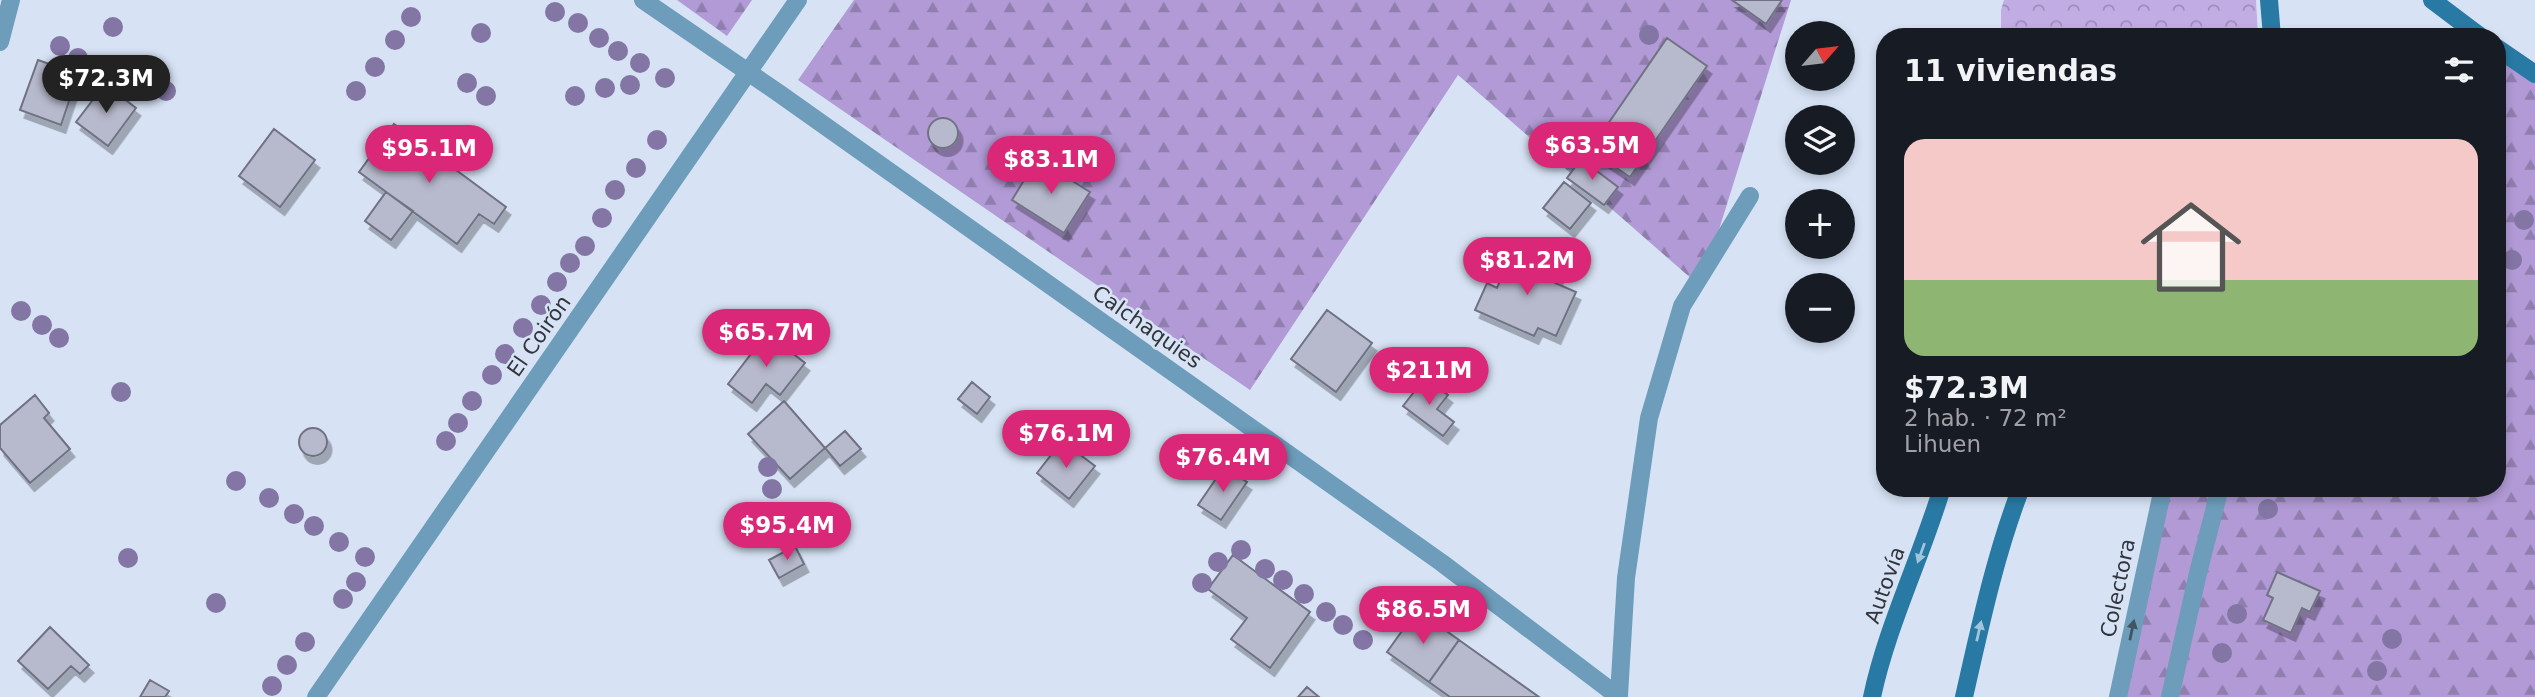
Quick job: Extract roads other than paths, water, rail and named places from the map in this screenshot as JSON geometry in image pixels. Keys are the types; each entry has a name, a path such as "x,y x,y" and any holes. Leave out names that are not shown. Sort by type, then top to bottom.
{"street":[{"path":"0,42 11,0"},
{"name":"Calchaquies","path":"643,0 1442,563 1619,696"},
{"name":"El Coirón","path":"316,697 798,0"},
{"path":"2269,0 2271,28"},
{"path":"2432,0 2469,28"},
{"path":"2506,54 2535,74"},
{"path":"1619,696 1626,579 1649,418 1682,306 1750,196"},
{"name":"Autovía","path":"1872,697 1878,670 1939,497"},
{"path":"1964,697 1984,610 2017,497"},
{"name":"Colectora","path":"2119,697 2161,497"},
{"path":"2170,697 2218,497"}]}
